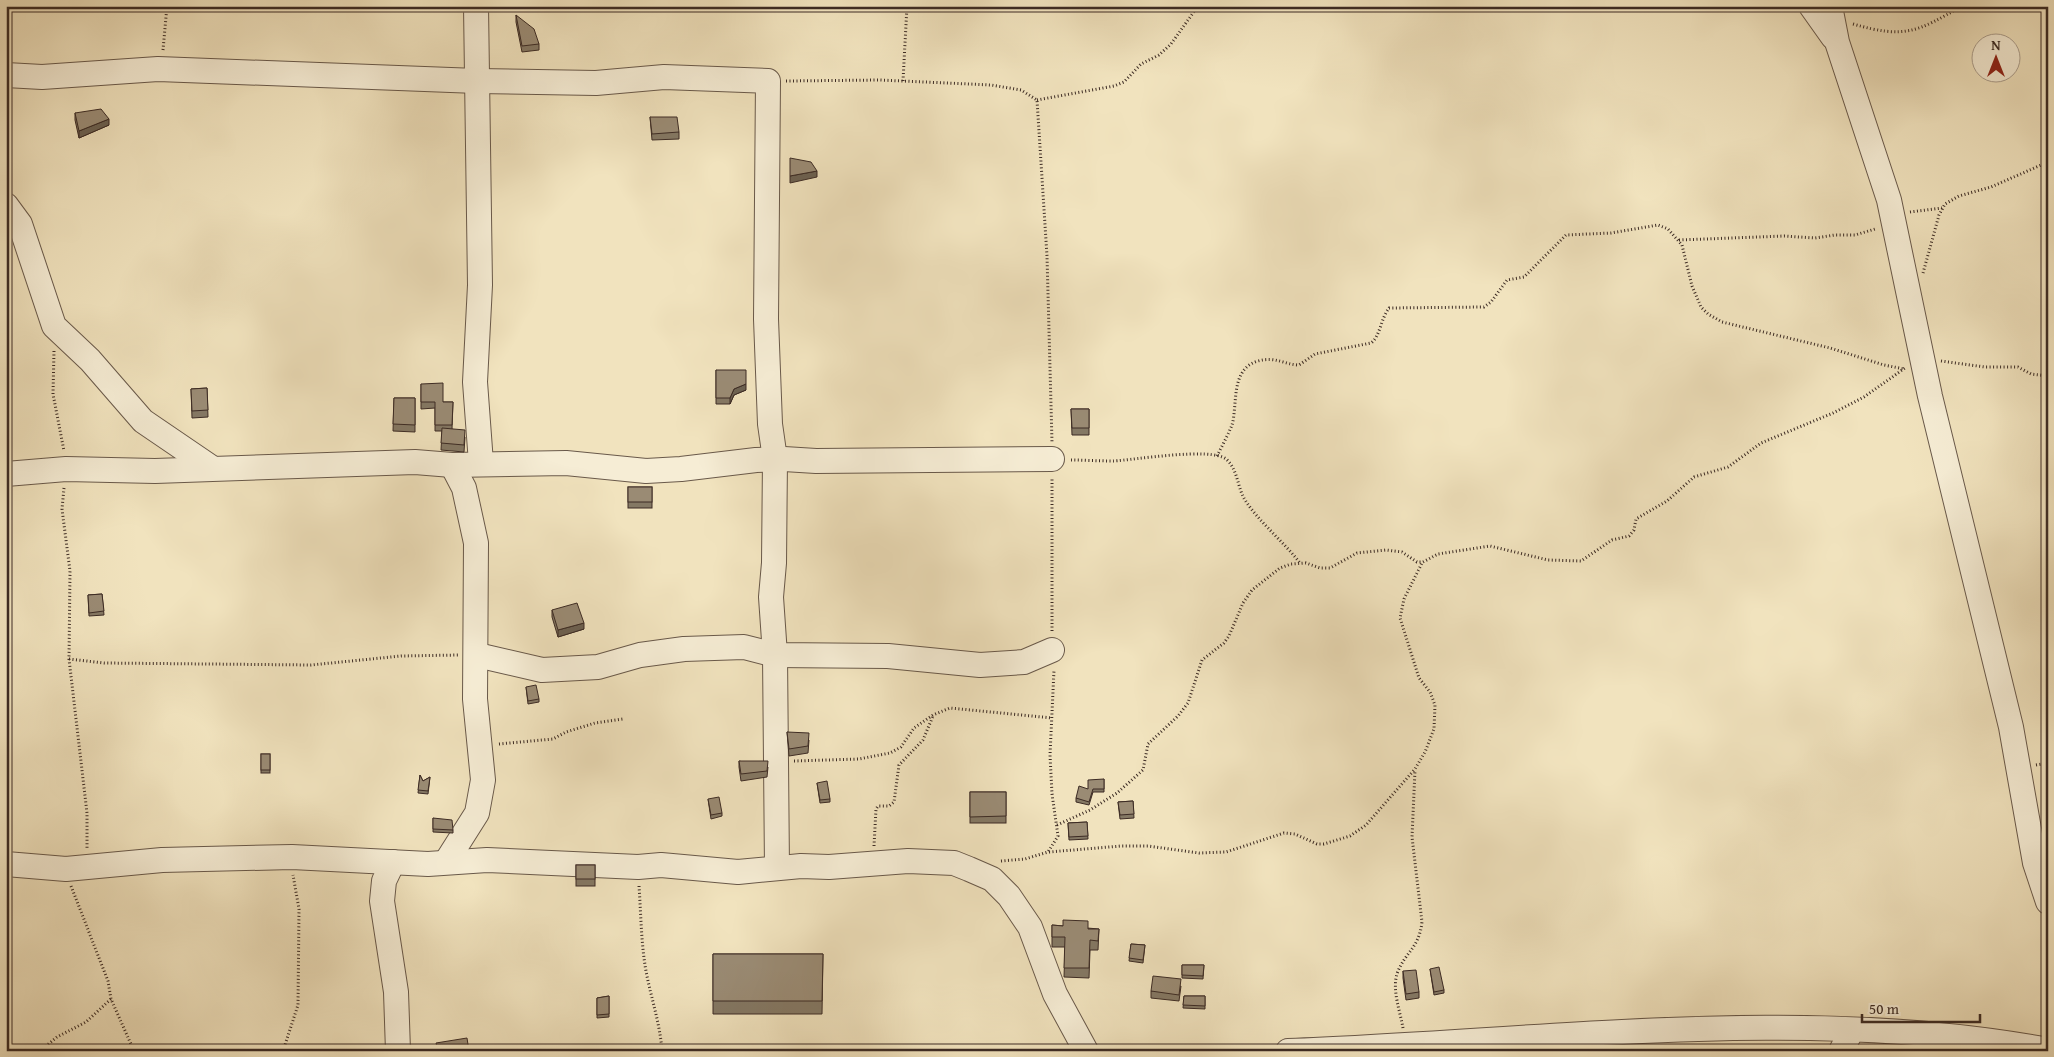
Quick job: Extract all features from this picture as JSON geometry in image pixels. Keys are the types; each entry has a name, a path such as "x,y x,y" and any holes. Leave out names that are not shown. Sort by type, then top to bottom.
{"street":[{"path":"476,6 480,285 475,382 481,463"},
{"path":"1824,9 1837,42 1894,220 1908,287 1913,364 2001,681 2019,769 2035,863 2048,902"},
{"path":"6,75 42,77 149,69 477,81 596,83 664,77 768,81 766,319 770,424 775,459 774,563 771,597 775,655 778,762 778,868"},
{"path":"6,204 20,224 54,326 75,344 143,421 212,468"},
{"path":"6,474 66,469 156,471 415,462 452,465 566,463 646,471 775,459 1052,459"},
{"path":"446,862 477,813 483,780 475,699 476,542 464,488 452,465"},
{"path":"476,655 542,670 598,667 640,655 684,649 744,647 775,655 888,656 980,665 1024,662 1052,650"},
{"path":"6,864 73,868 162,860 292,857 393,862 487,860 638,867 668,866 738,872 778,868 874,864 908,860 954,863 992,879 1009,896 1030,927 1055,994 1086,1051"},
{"path":"393,862 384,881 382,901 396,992 398,1051"},
{"path":"1288,1051 1407,1047 1650,1031 1730,1028 1852,1030 1960,1038 2048,1050"},
{"path":"1841,1051 1852,1030"}],"path":[{"path":"149,69 159,59 163,49 167,6"},
{"path":"783,6 783,12"},
{"path":"903,81 907,6"},
{"path":"768,81 903,81 991,85 1021,90 1037,100 1114,86 1124,82 1141,64 1159,55 1171,44 1198,6"},
{"path":"1824,9 1869,28 1899,33 1932,24 1962,6"},
{"path":"1037,100 1048,256 1052,459 1052,650 1054,680 1050,755 1058,836 1048,852"},
{"path":"1680,240 1855,235 1867,233 1915,211 1942,208 1959,196 1991,186 2048,162"},
{"path":"1908,287 1920,278 1927,266 1942,208"},
{"path":"1217,456 1232,425 1235,388 1245,371 1253,364 1277,360 1299,365 1315,354 1371,343 1377,337 1378,327 1389,308 1484,307 1491,302 1507,280 1524,277 1566,235 1611,233 1654,225 1668,229 1680,240 1695,298 1708,314 1722,322 1830,348 1884,365 2018,367 2031,374 2048,376"},
{"path":"54,326 54,394 59,414 66,469 62,510 70,571 69,659 87,813 86,857 73,868 74,898 108,982 111,1000 134,1051"},
{"path":"1057,825 1097,806 1117,793 1143,770 1148,744 1161,733 1188,703 1202,660 1224,643 1229,636 1243,602 1252,590 1280,568 1306,563 1320,568 1330,568 1356,553 1386,550 1402,552 1417,562 1422,562 1438,554 1490,546 1548,560 1573,562 1587,559 1612,540 1629,536 1634,530 1636,519 1667,501 1694,477 1728,467 1761,443 1848,405 1913,364"},
{"path":"1052,459 1113,461 1178,455 1224,457 1230,463 1243,497 1300,563"},
{"path":"969,869 1048,852 1121,846 1148,846 1200,853 1226,852 1284,833 1295,834 1318,844 1350,836 1366,825 1415,769 1425,752 1434,729 1435,705 1430,692 1419,678 1400,612 1422,562"},
{"path":"69,659 104,663 303,665 400,656 476,655"},
{"path":"778,762 859,759 890,753 901,747 914,728 933,715 950,708 1052,718"},
{"path":"874,864 876,809 878,806 889,806 894,802 899,765 923,740 933,715"},
{"path":"481,748 500,743 553,739 566,732 594,723 623,719"},
{"path":"1407,1047 1396,991 1400,966 1415,947 1421,934 1422,922 1412,837 1415,769"},
{"path":"283,1051 298,1005 299,909 292,857"},
{"path":"638,867 641,936 662,1051"},
{"path":"40,1051 57,1037 86,1022 111,1000"}],"building":[{"path":"516,15 534,29 539,44 522,46"},
{"path":"101,109 109,119 79,131 75,113"},
{"path":"650,117 677,117 679,132 652,134"},
{"path":"790,158 811,162 817,171 790,176"},
{"path":"716,370 746,370 746,384 734,389 730,398 716,398"},
{"path":"443,383 443,402 453,402 452,425 435,425 435,402 421,402 421,384"},
{"path":"207,388 208,410 192,411 191,389"},
{"path":"394,398 415,398 415,425 393,424"},
{"path":"1071,409 1089,409 1089,428 1072,428"},
{"path":"442,428 465,430 464,445 441,443"},
{"path":"628,487 652,487 652,502 628,502"},
{"path":"102,594 104,611 89,613 88,595"},
{"path":"577,603 584,623 558,630 552,610"},
{"path":"536,685 539,699 528,701 526,687"},
{"path":"787,732 809,733 808,746 789,749"},
{"path":"261,754 270,754 270,770 261,770"},
{"path":"739,761 768,761 767,771 741,774"},
{"path":"420,775 423,781 430,777 428,791 418,790"},
{"path":"1104,779 1104,789 1093,789 1089,802 1076,798 1079,786 1088,789 1088,780"},
{"path":"827,781 830,799 820,800 817,783"},
{"path":"970,792 1006,792 1006,816 970,817"},
{"path":"719,797 722,813 711,815 708,799"},
{"path":"1133,801 1134,814 1120,815 1118,802"},
{"path":"433,818 452,820 453,830 433,829"},
{"path":"1087,822 1088,836 1069,837 1068,823"},
{"path":"576,865 595,865 595,879 576,879"},
{"path":"1063,920 1088,921 1088,929 1099,929 1098,941 1090,940 1089,968 1064,968 1065,937 1052,937 1052,925 1063,926"},
{"path":"1131,944 1145,945 1143,960 1129,958"},
{"path":"713,954 823,954 822,1001 713,1001"},
{"path":"1182,965 1204,965 1203,976 1182,975"},
{"path":"1439,967 1444,990 1434,992 1430,969"},
{"path":"1416,970 1419,992 1406,994 1403,971"},
{"path":"1153,976 1181,979 1179,995 1151,991"},
{"path":"609,996 609,1014 597,1015 597,998"},
{"path":"1184,996 1205,996 1205,1006 1183,1005"},
{"path":"2045,1001 2048,1001 2048,1017 2045,1017"},
{"path":"467,1038 469,1051 438,1051 436,1043"}]}
